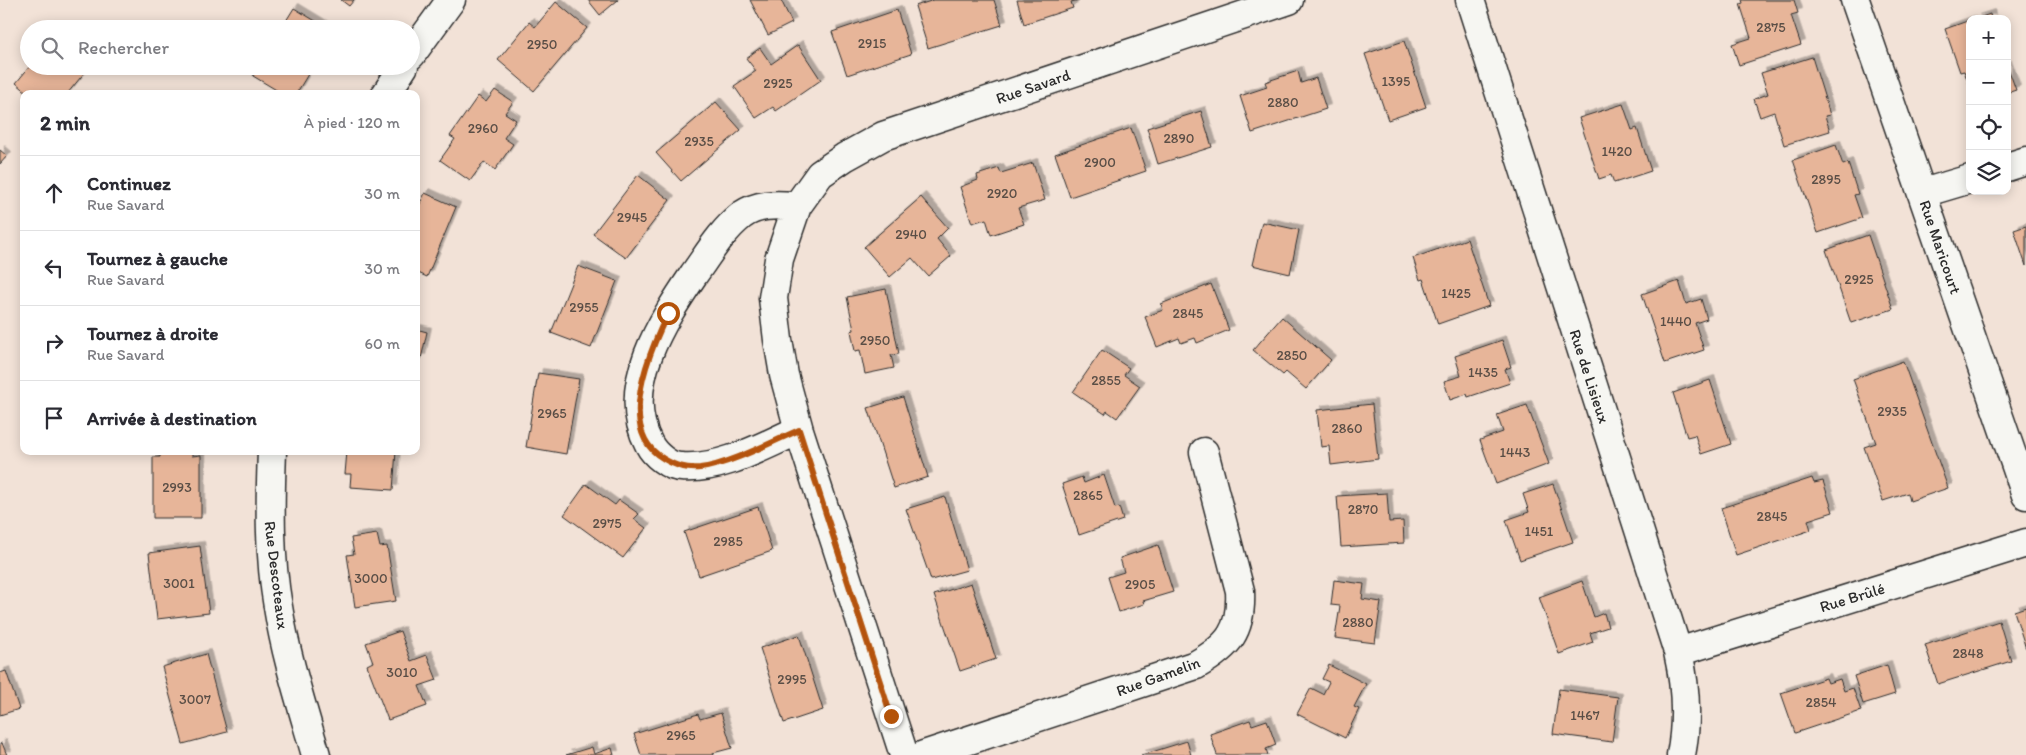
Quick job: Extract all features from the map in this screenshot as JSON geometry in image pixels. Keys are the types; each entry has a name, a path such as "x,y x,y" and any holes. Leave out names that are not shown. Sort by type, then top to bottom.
{"street":[{"path":"420,43 451,0"},
{"name":"Rue Savard","path":"904,755 799,430 784,375 773,298 779,259 797,206 820,174 845,157 884,136 1289,0"},
{"name":"Rue de Lisieux","path":"1470,0 1678,652 1686,688 1685,732 1681,755"},
{"name":"Rue Maricourt","path":"1855,0 2026,495"},
{"path":"389,90 398,75"},
{"path":"2011,166 2026,161"},
{"path":"1922,193 1966,179"},
{"path":"797,206 764,205 743,214 719,237 668,313 650,349 642,378 639,408 642,432 653,453 678,467 701,468 726,460 799,430"},
{"name":"Rue Gamelin","path":"924,755 1196,665 1219,652 1233,635 1241,613 1240,592 1204,452"},
{"name":"Rue Descoteaux","path":"272,455 269,512 278,607 297,690 316,755"},
{"name":"Rue Brûlé","path":"1678,652 2026,543"}],"building":[{"path":"341,0 354,0 349,6"},
{"path":"588,0 618,0 600,15"},
{"path":"750,0 781,0 792,23 768,35"},
{"path":"934,0 994,0 1002,25 928,48 915,6"},
{"path":"1017,0 1079,0 1071,2 1073,8 1024,24"},
{"path":"1742,0 1794,0 1798,13 1791,15 1801,45 1739,65 1732,44 1751,38 1740,4 1743,3"},
{"path":"556,2 587,28 534,91 498,60 529,22 535,27"},
{"path":"294,8 314,20 287,20"},
{"path":"897,10 911,54 847,75 832,32"},
{"path":"1966,21 1966,76 1964,71 1960,72 1945,29"},
{"path":"1404,41 1426,107 1388,120 1365,54"},
{"path":"798,45 821,80 776,111 773,107 756,118 734,86 756,71 746,58 760,48 771,64"},
{"path":"1812,57 1830,115 1825,116 1830,131 1784,145 1774,112 1760,117 1754,99 1768,94 1761,73"},
{"path":"1298,71 1301,83 1316,78 1326,109 1252,133 1240,96 1267,87 1265,82"},
{"path":"23,75 83,75 70,90 24,90 16,83"},
{"path":"308,75 298,90 276,90 253,76"},
{"path":"2011,76 2016,90 2011,92"},
{"path":"495,90 513,102 505,113 516,120 504,138 513,144 495,170 484,162 470,181 440,160 455,139 450,136 478,96 486,102"},
{"path":"716,102 741,130 681,181 656,153"},
{"path":"1623,104 1632,130 1637,128 1651,171 1614,183 1611,175 1599,179 1579,118"},
{"path":"1201,111 1212,147 1158,164 1147,128"},
{"path":"1131,128 1146,171 1070,197 1055,154"},
{"path":"1836,145 1843,165 1848,163 1858,194 1854,195 1862,218 1818,233 1793,160"},
{"path":"0,150 7,156 0,164"},
{"path":"1033,163 1045,200 1018,208 1024,224 991,235 986,219 972,223 960,187 978,180 977,175 999,168 1001,173"},
{"path":"638,175 670,200 626,258 593,234"},
{"path":"425,193 456,207 427,277 420,274 420,204"},
{"path":"921,197 948,228 937,239 951,256 928,276 912,258 890,277 864,247"},
{"path":"1262,222 1299,230 1290,274 1252,265"},
{"path":"2026,226 2026,266 2014,230"},
{"path":"1868,235 1893,309 1851,323 1826,250"},
{"path":"1467,239 1489,306 1438,324 1423,279 1420,280 1413,258"},
{"path":"578,266 617,281 591,348 551,333"},
{"path":"1679,281 1686,304 1701,299 1707,319 1695,323 1704,350 1665,363 1642,294"},
{"path":"1211,284 1229,330 1197,343 1195,338 1181,343 1179,338 1157,347 1145,317 1163,310 1161,304"},
{"path":"886,289 899,354 891,355 894,368 865,374 860,350 855,351 851,331 854,330 847,297"},
{"path":"1282,317 1331,360 1306,389 1286,372 1283,375 1253,350"},
{"path":"420,330 427,332 420,359"},
{"path":"1502,340 1511,367 1505,369 1510,383 1468,397 1467,394 1450,400 1444,381 1461,376 1455,356"},
{"path":"1102,350 1129,368 1124,375 1140,386 1117,418 1107,411 1105,414 1073,392"},
{"path":"1903,361 1948,488 1910,501 1908,493 1883,501 1864,447 1876,443 1853,379"},
{"path":"538,373 579,379 566,454 526,447"},
{"path":"1710,380 1731,444 1701,454 1695,435 1687,437 1673,393"},
{"path":"903,397 928,477 894,488 868,408"},
{"path":"1372,404 1378,459 1331,465 1329,446 1321,447 1317,410"},
{"path":"1527,405 1549,464 1496,484 1480,440 1503,432 1497,415"},
{"path":"160,455 201,455 201,518 153,518 153,457 160,457"},
{"path":"347,455 396,455 393,490 350,487 351,474 345,474"},
{"path":"1104,475 1115,508 1119,507 1123,520 1079,535 1062,484 1082,477 1084,483"},
{"path":"1812,478 1814,483 1823,481 1833,512 1808,520 1811,530 1736,555 1721,508"},
{"path":"586,484 615,505 619,500 639,514 634,519 646,528 623,558 564,515"},
{"path":"1553,484 1573,542 1520,560 1506,520 1529,512 1523,494"},
{"path":"1387,493 1389,522 1403,521 1404,543 1341,547 1337,496"},
{"path":"945,497 967,570 931,580 906,509"},
{"path":"758,507 772,551 699,576 684,532"},
{"path":"377,534 380,547 387,546 396,601 355,607 347,555 354,554 351,538"},
{"path":"1158,545 1173,592 1143,601 1144,604 1119,612 1108,577 1124,572 1120,558"},
{"path":"200,546 209,613 157,619 149,553"},
{"path":"1334,580 1364,584 1362,599 1381,602 1375,643 1335,638 1340,606 1331,605"},
{"path":"1582,581 1594,617 1604,613 1608,627 1590,633 1593,642 1559,654 1539,597"},
{"path":"971,583 996,659 960,671 934,595"},
{"path":"2026,607 2026,649 2014,611"},
{"path":"1999,621 2011,661 1938,684 1925,645"},
{"path":"400,631 411,661 427,655 437,680 419,686 427,706 388,720 367,665 373,662 366,643"},
{"path":"799,635 823,710 784,723 760,648"},
{"path":"206,654 227,732 183,744 162,667"},
{"path":"1329,665 1366,684 1354,707 1359,709 1345,738 1297,714 1311,688 1323,694 1329,682 1322,679"},
{"path":"1887,665 1895,694 1863,704 1854,676"},
{"path":"6,671 19,709 0,715 0,673"},
{"path":"1826,678 1828,683 1840,679 1844,691 1853,688 1861,711 1795,733 1781,693"},
{"path":"1559,689 1618,697 1612,742 1553,734"},
{"path":"721,713 732,748 713,753 714,755 641,755 634,734 698,714 700,719"},
{"path":"1250,720 1252,725 1267,720 1276,745 1266,749 1268,755 1217,755 1210,734"},
{"path":"1187,741 1191,755 1141,755 1155,751"},
{"path":"2,743 7,755 0,755 0,744"},
{"path":"592,747 594,754 612,748 614,755 566,755"}],"route":[{"path":"668,313 650,349 642,378 639,408 642,432 653,453 678,467 701,468 758,448 799,430 891,716"}]}
